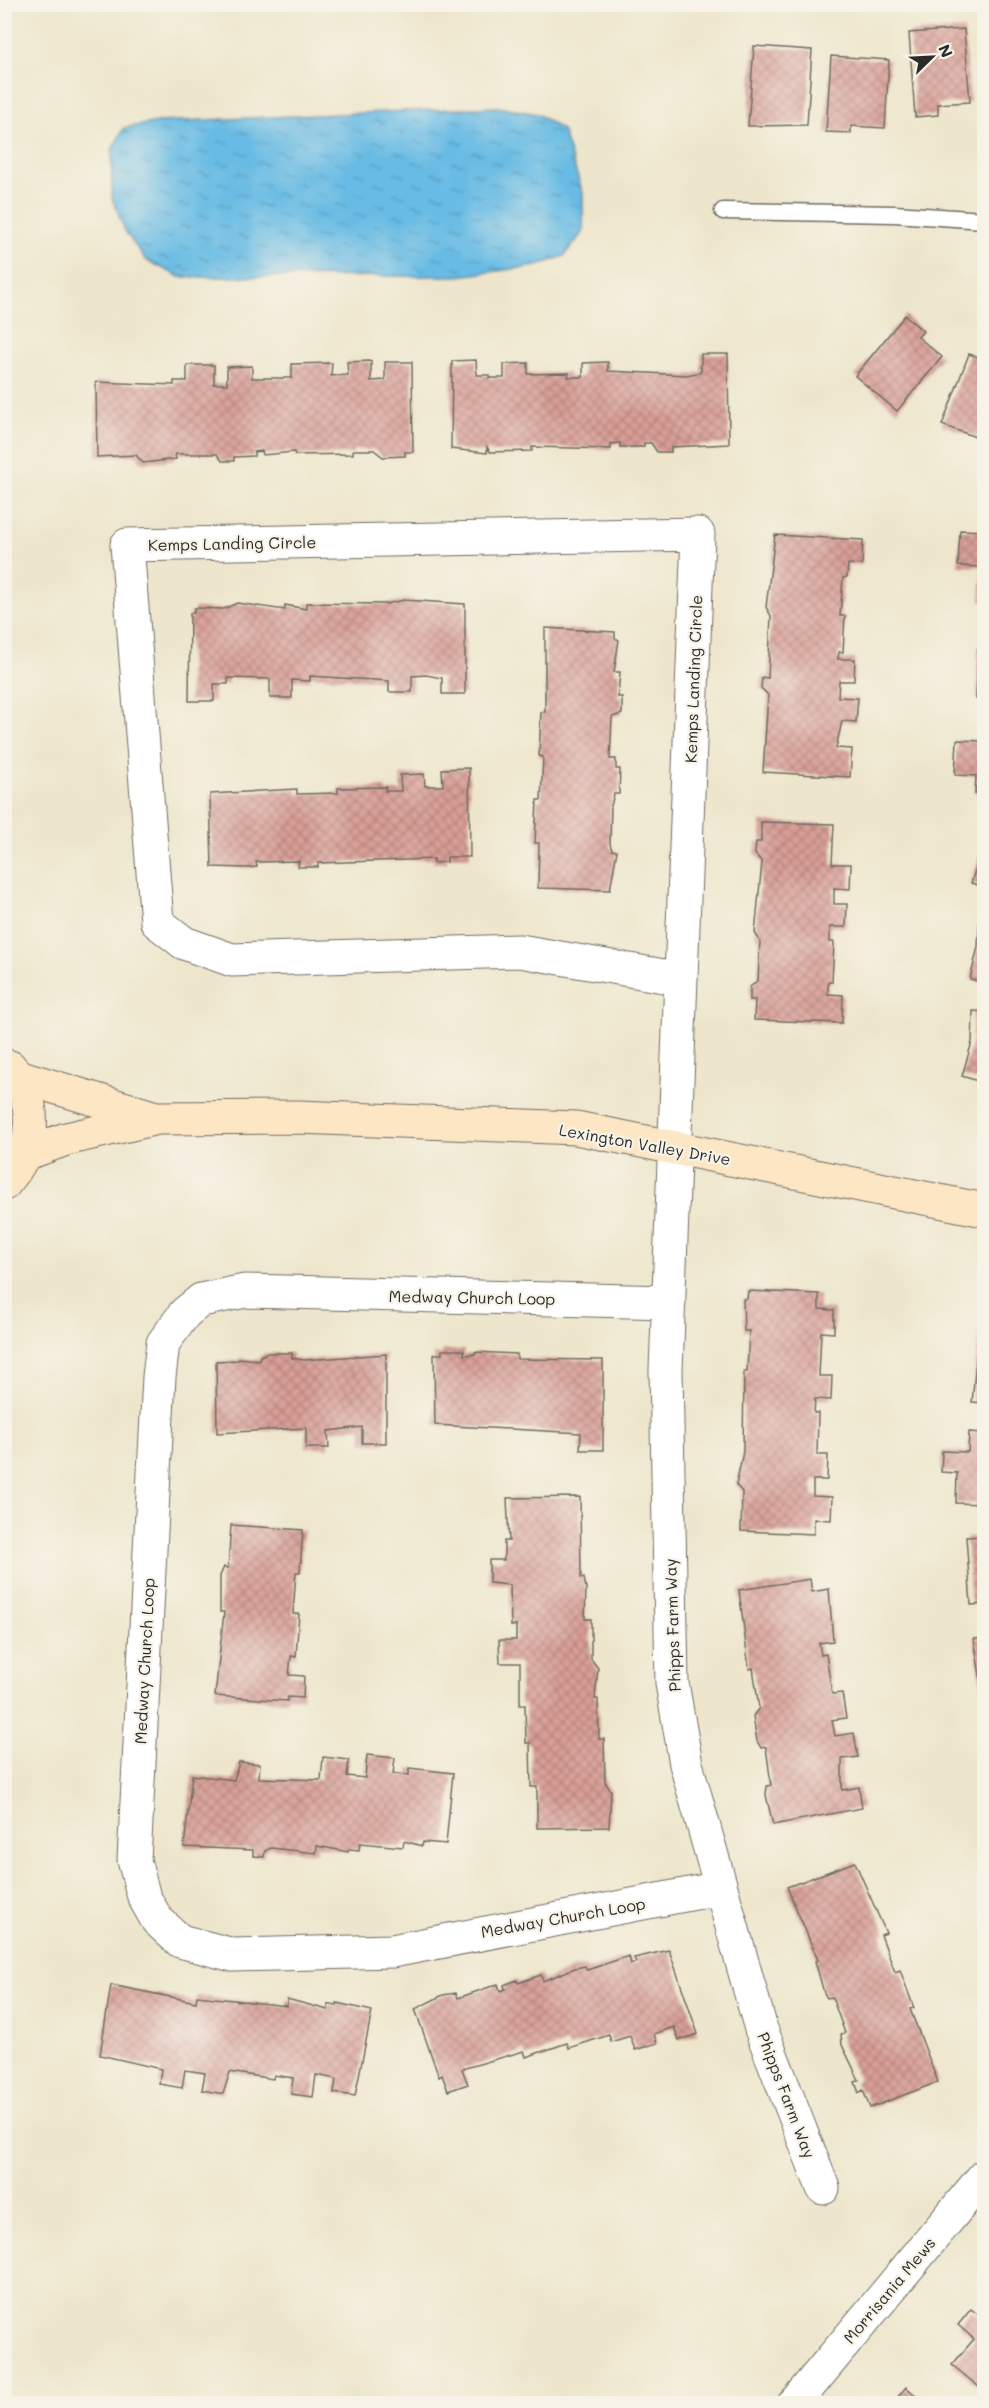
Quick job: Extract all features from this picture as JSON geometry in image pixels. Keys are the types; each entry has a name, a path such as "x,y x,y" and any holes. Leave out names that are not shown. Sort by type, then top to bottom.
{"street":[{"name":"Kemps Landing Circle","path":"674,1148 681,979 698,534 127,545 157,922 184,943 232,960 520,951 681,979"},
{"name":"Lexington Valley Drive","path":"11,1069 158,1118"},
{"path":"4,1184 25,1154 31,1128 27,1094 11,1069"},
{"name":"Lexington Valley Drive","path":"25,1154 66,1139 158,1118 299,1117 576,1128 984,1210"},
{"name":"Phipps Farm Way","path":"674,1148 666,1370 672,1683 686,1764 761,2029 823,2188"},
{"name":"Medway Church Loop","path":"669,1302 245,1291 201,1300 184,1313 163,1343 159,1377 134,1860 144,1897 157,1920 180,1941 233,1955 392,1951 721,1888"},
{"name":"Morrisania Mews","path":"794,2403 984,2176"}],"lane":[{"path":"723,211 895,214 984,220"}],"water":[{"path":"498,107 537,114 562,130 583,193 583,232 564,256 537,266 458,276 180,277 146,260 126,233 112,198 112,150 124,128 158,122"}],"building":[{"path":"964,29 970,102 938,104 938,115 915,117 909,33"},
{"path":"754,46 812,50 807,125 748,126"},
{"path":"831,56 889,60 885,128 851,126 851,133 826,132"},
{"path":"905,315 923,331 918,337 942,357 897,411 855,376"},
{"path":"701,354 728,354 729,444 671,447 671,452 657,452 651,443 644,443 644,447 620,447 620,443 611,444 611,449 532,447 532,451 490,452 487,447 487,453 451,449 452,361 476,360 477,375 490,375 489,378 504,378 504,364 528,363 528,374 569,373 568,377 583,377 583,363 608,362 608,371 687,375 701,372"},
{"path":"969,354 984,359 984,440 942,425"},
{"path":"371,361 371,381 385,380 385,362 412,362 413,452 405,452 405,456 383,457 374,450 353,450 353,454 295,455 294,452 263,455 262,451 254,452 254,456 234,457 234,461 222,461 217,454 175,454 176,459 143,463 136,455 97,457 96,382 174,385 174,381 187,381 187,365 214,365 214,384 227,384 227,367 252,366 252,378 292,378 292,364 332,363 331,376 348,375 347,362"},
{"path":"960,530 984,531 984,602 980,602 982,567 958,566"},
{"path":"775,535 863,540 862,565 848,564 847,577 843,578 840,616 845,616 843,652 839,652 838,659 855,659 854,681 839,681 838,697 858,698 856,722 842,721 836,748 852,749 850,777 763,772 768,695 761,688 762,677 768,678 771,616 766,607"},
{"path":"404,600 465,604 465,694 442,694 442,678 426,675 412,676 412,692 389,692 389,681 310,676 310,681 292,680 292,698 270,698 270,679 228,678 228,684 214,684 214,701 189,701 190,613 194,613 194,608 224,609 237,603 285,610 285,605 306,609 306,603 386,604"},
{"path":"545,628 615,632 615,639 619,640 614,672 620,672 618,697 622,697 622,714 612,717 610,759 616,759 616,769 620,769 619,794 614,794 611,806 610,844 612,850 617,851 610,890 538,888 539,843 535,843 537,800 541,800 543,757 539,756 541,712 545,712"},
{"path":"978,648 984,648 984,699 976,699"},
{"path":"957,740 984,741 984,794 975,793 976,776 955,775"},
{"path":"469,768 470,857 447,857 447,862 433,863 434,859 318,863 318,867 298,867 299,861 256,862 257,867 247,868 212,867 210,794 297,789 297,794 338,793 338,788 386,787 385,791 401,791 400,775 424,774 425,786 443,786 442,769"},
{"path":"761,822 834,824 832,864 851,864 850,889 834,888 834,904 847,904 846,927 830,927 830,942 834,942 832,982 828,982 828,994 843,995 842,1023 754,1020 755,1000 750,1000 750,987 758,980 760,941 755,933 762,862 755,854 756,842 761,842"},
{"path":"983,828 984,887 971,883 981,852"},
{"path":"980,911 984,912 984,983 970,979 978,947"},
{"path":"973,1011 984,1012 984,1083 962,1076 972,1042"},
{"path":"748,1291 819,1294 819,1309 834,1310 834,1333 821,1332 819,1376 832,1376 831,1400 815,1399 814,1413 818,1413 817,1455 828,1455 827,1480 813,1480 813,1496 832,1497 831,1520 814,1519 814,1534 741,1531 742,1492 736,1485 743,1452 744,1372 747,1372 749,1331 744,1331 743,1299 747,1299"},
{"path":"979,1330 984,1331 984,1403 972,1402"},
{"path":"442,1350 464,1350 464,1355 475,1354 475,1352 517,1354 517,1359 603,1360 603,1450 580,1450 581,1433 435,1425 434,1354 442,1354"},
{"path":"267,1353 292,1353 292,1358 304,1360 386,1354 386,1443 362,1443 362,1427 328,1431 329,1448 306,1448 306,1428 217,1433 216,1361 239,1360 239,1358 259,1360 260,1356"},
{"path":"969,1432 984,1433 984,1504 956,1503 957,1473 941,1472 942,1451 968,1452"},
{"path":"580,1497 581,1578 584,1578 586,1588 585,1619 591,1619 591,1659 598,1668 595,1699 598,1699 599,1739 604,1739 605,1782 611,1791 609,1827 537,1828 537,1787 531,1787 530,1743 526,1743 525,1705 520,1705 520,1663 500,1663 499,1640 516,1640 516,1625 511,1626 510,1585 489,1583 489,1560 504,1560 504,1541 509,1541 507,1498"},
{"path":"231,1525 303,1530 300,1572 296,1572 293,1614 299,1614 296,1657 291,1656 289,1675 304,1676 303,1698 288,1697 287,1701 215,1696 224,1612 220,1612 220,1576 224,1567 228,1568"},
{"path":"984,1536 984,1604 971,1605 966,1537"},
{"path":"810,1579 812,1592 829,1589 833,1641 819,1643 821,1655 826,1654 832,1694 842,1693 846,1718 832,1720 835,1736 854,1733 858,1757 842,1759 842,1790 859,1787 862,1808 773,1825 766,1795 767,1786 771,1785 766,1747 761,1748 757,1741 753,1716 759,1708 753,1668 749,1669 739,1590"},
{"path":"984,1638 984,1694 983,1694 974,1639"},
{"path":"367,1755 395,1758 393,1774 409,1775 409,1768 453,1773 446,1844 423,1842 422,1846 404,1841 403,1847 360,1843 359,1850 349,1849 348,1852 317,1846 316,1853 271,1848 265,1851 264,1857 253,1856 253,1850 184,1847 192,1775 234,1780 239,1762 260,1764 259,1778 321,1780 323,1757 349,1760 347,1776 365,1778"},
{"path":"855,1862 886,1933 881,1935 895,1972 900,1970 914,2008 910,2009 938,2082 870,2108 863,2090 859,2093 855,2082 859,2080 842,2045 841,2034 845,2033 832,1997 827,1998 824,1993 815,1961 818,1960 787,1887"},
{"path":"669,1950 698,2034 679,2040 674,2027 654,2034 657,2043 635,2050 630,2036 611,2042 609,2035 569,2048 567,2043 526,2057 524,2051 462,2069 468,2084 448,2091 442,2075 439,2077 415,2009 443,1995 456,1993 458,1998 498,1984 500,1991 505,1989 504,1985 517,1980 518,1983 541,1975 543,1981 575,1968 585,1966 587,1970 629,1956 631,1964 636,1962 634,1958"},
{"path":"111,1985 196,2002 197,1996 287,2006 287,1999 328,2010 328,2004 337,2006 337,2003 372,2011 355,2096 334,2093 336,2079 316,2075 313,2097 291,2094 293,2078 274,2075 273,2079 230,2072 223,2094 202,2090 205,2073 185,2070 182,2088 159,2084 161,2069 100,2055"},
{"path":"971,2309 984,2319 984,2391 952,2365 974,2339 958,2325"},
{"path":"906,2387 926,2404 892,2404"}]}
